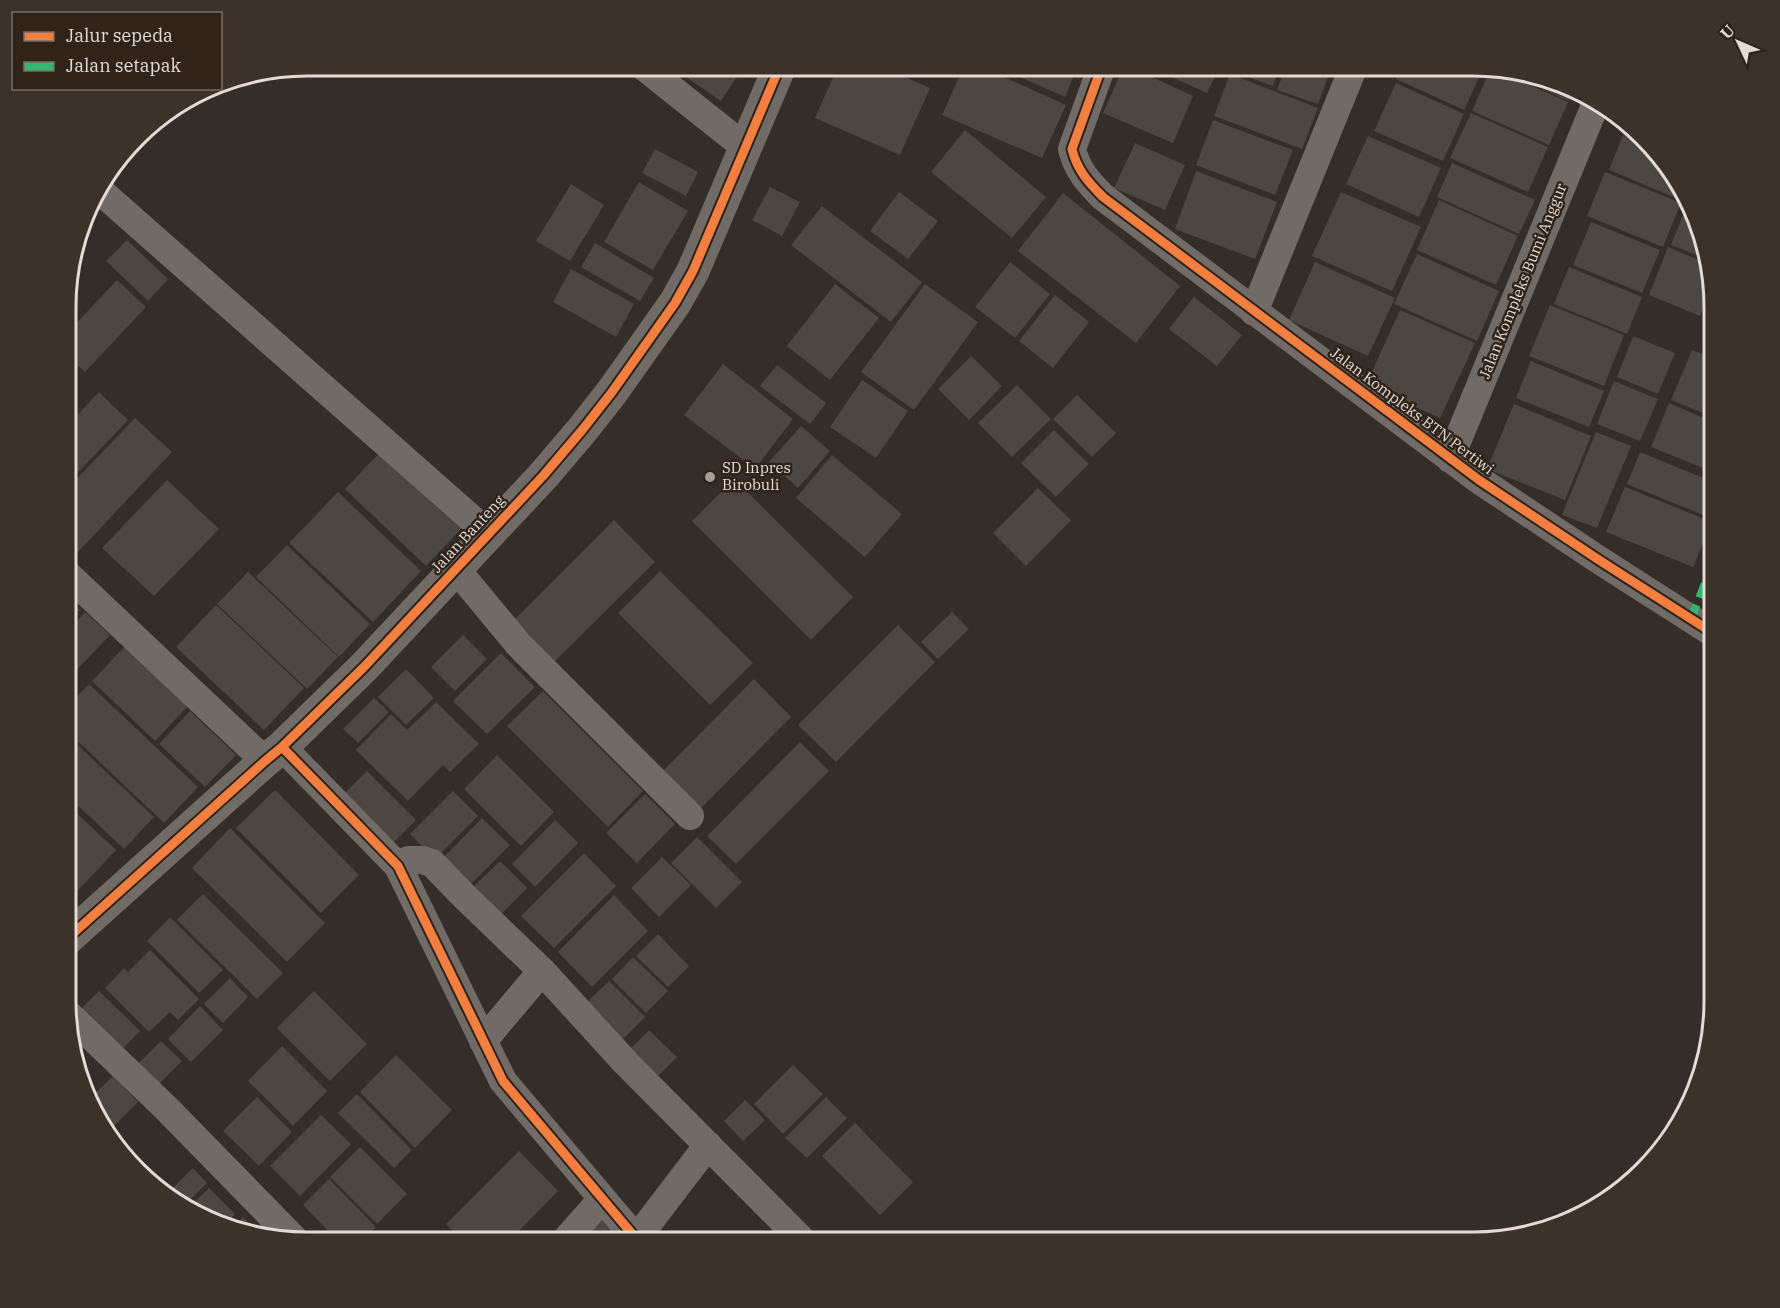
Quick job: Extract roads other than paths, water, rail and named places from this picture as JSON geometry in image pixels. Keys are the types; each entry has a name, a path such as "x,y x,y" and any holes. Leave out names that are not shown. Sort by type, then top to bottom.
{"street":[{"path":"656,76 746,148"},
{"name":"Jalan Banteng","path":"76,931 274,754 364,667 489,534 583,429 675,303 693,271 776,76"},
{"name":"Jalan Kompleks BTN Pertiwi","path":"1098,76 1072,149 1080,172 1103,197 1479,480 1704,627"},
{"path":"1254,312 1350,76"},
{"name":"Jalan Kompleks Bumi Anggur","path":"1450,459 1593,110"},
{"path":"105,195 489,534"},
{"path":"456,569 526,653 690,816"},
{"path":"76,581 398,866 503,1081 631,1232"},
{"path":"398,866 408,860 432,863 542,971 619,1055 794,1232"},
{"path":"483,1041 542,971"},
{"path":"77,1023 166,1108 286,1231"},
{"path":"644,1232 708,1144"},
{"path":"573,1232 602,1199"}],"place":[{"name":"SD Inpres Birobuli","path":"710,477"}]}
